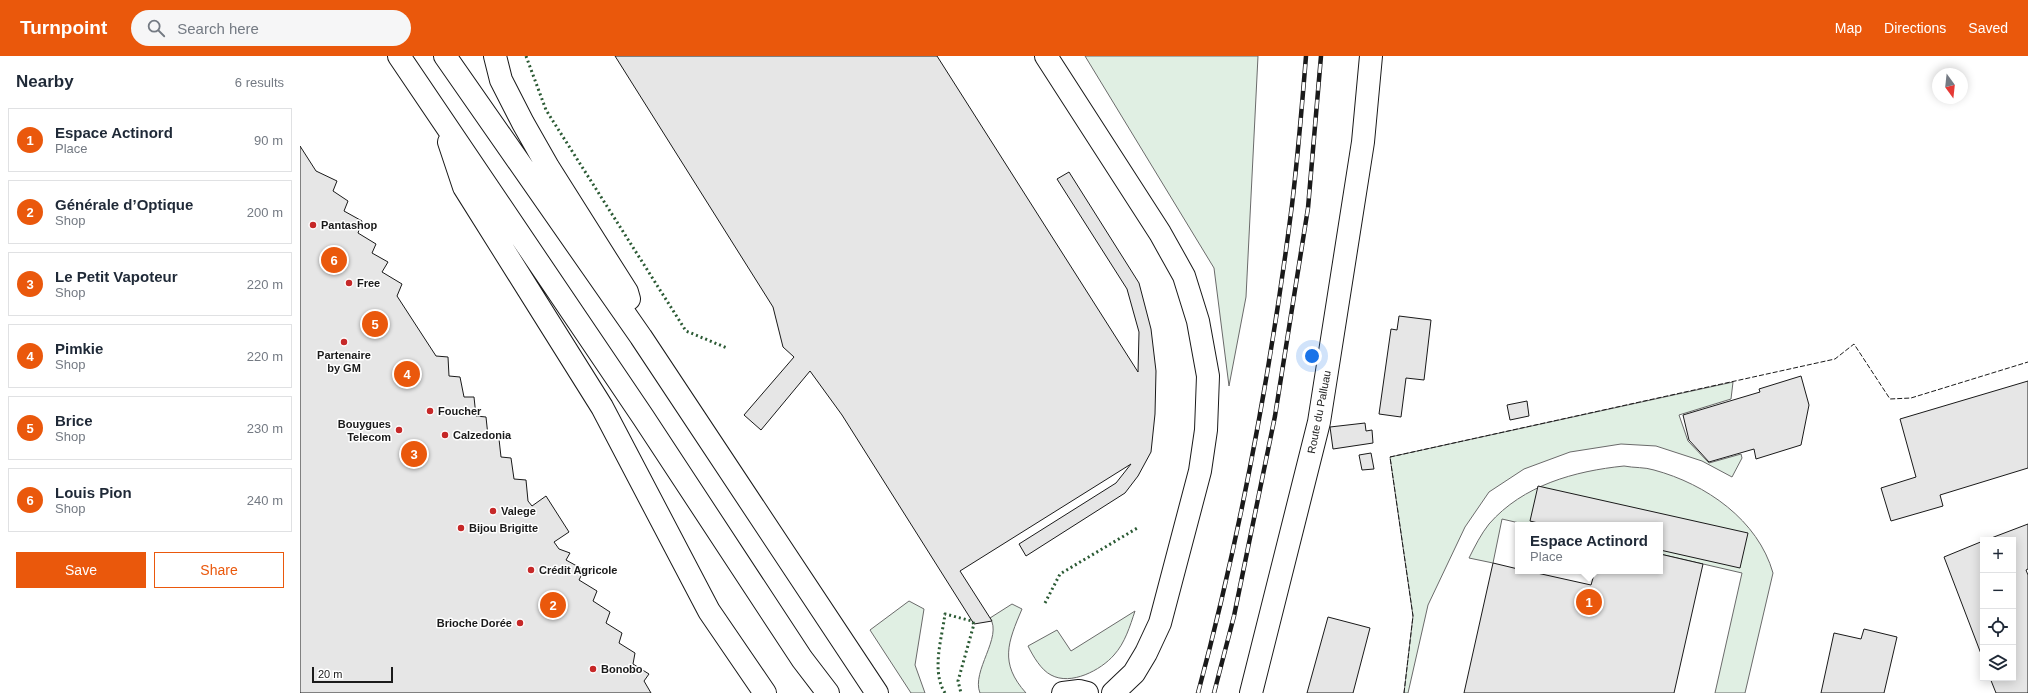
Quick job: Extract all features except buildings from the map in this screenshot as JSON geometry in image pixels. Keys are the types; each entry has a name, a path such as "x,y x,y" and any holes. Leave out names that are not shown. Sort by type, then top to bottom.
{"main road":[{"path":"399,56 438,112 802,658 828,693"},
{"path":"445,56 641,337 877,693"},
{"path":"495,56 501,80 548,167 627,292 641,337"},
{"path":"1046,56 1160,233 1184,276 1198,321 1208,376 1206,430 1200,471 1160,623 1134,674 1113,693"},
{"name":"Route du Palluau","path":"1252,693 1319,422 1363,142 1371,56"},
{"path":"438,112 464,187 602,407 709,611 765,693"},
{"path":"1063,693 1079,691 1087,693"}],"green space":[{"path":"1085,56 1258,56 1246,297 1229,386 1214,268"},
{"path":"1733,382 1731,399 1679,415 1688,441 1709,463 1741,454 1742,458 1732,477 1702,461 1656,446 1621,444 1570,452 1524,469 1489,492 1465,527 1428,605 1408,693 1404,693 1413,616 1390,457"},
{"path":"1624,466 1651,469 1673,476 1711,495 1742,521 1766,554 1773,573 1745,693 1715,693 1742,573 1663,555 1663,522 1515,522 1502,519 1493,563 1469,558 1489,524 1518,499 1551,482 1569,476 1606,468"},
{"path":"909,601 924,609 915,665 925,693 911,693 870,630"},
{"path":"1012,604 1022,609 1010,642 1009,662 1012,672 1026,693 980,693 978,684 980,675 993,635 993,626 990,618"},
{"path":"1135,611 1127,634 1118,650 1108,661 1094,671 1085,675 1067,679 1059,678 1047,673 1028,646 1057,630 1071,651"}],"railway":[{"path":"1198,693 1228,572 1264,389 1284,266 1292,205 1306,56"},
{"path":"1214,693 1234,616 1275,416 1308,208 1321,56"}],"hedge":[{"path":"526,56 546,110 686,331 727,348"},
{"path":"1045,603 1060,574 1139,527"},
{"path":"945,693 941,684 938,665 945,614 972,621 974,624 958,681 961,693"}],"fence":[{"path":"1404,693 1413,616 1390,457 1835,359 1854,344 1890,399 1911,398 2028,362"}],"place":[{"name":"Pantashop","path":"313,225"},
{"name":"Louis Pion","path":"334,260"},
{"name":"Free","path":"349,283"},
{"name":"Brice","path":"375,324"},
{"name":"Partenaire by GM","path":"344,342"},
{"name":"Pimkie","path":"407,374"},
{"name":"Foucher","path":"430,411"},
{"name":"Bouygues Telecom","path":"399,430"},
{"name":"Calzedonia","path":"445,435"},
{"name":"Le Petit Vapoteur","path":"414,454"},
{"name":"Valege","path":"493,511"},
{"name":"Bijou Brigitte","path":"461,528"},
{"name":"Crédit Agricole","path":"531,570"},
{"name":"Espace Actinord","path":"1589,602"},
{"name":"Générale d’Optique","path":"553,605"},
{"name":"Brioche Dorée","path":"520,623"},
{"name":"Bonobo","path":"593,669"}]}
